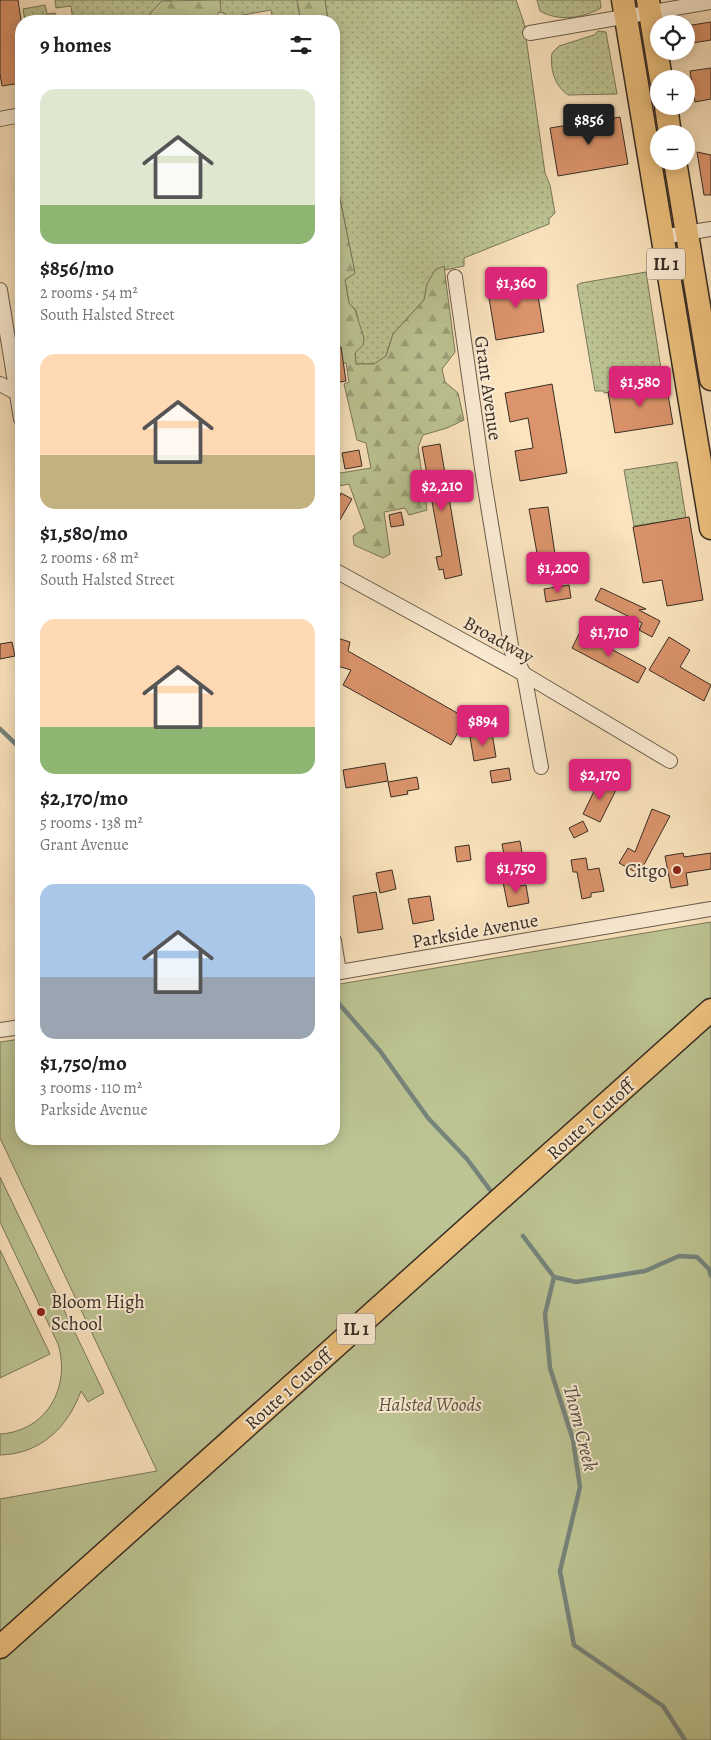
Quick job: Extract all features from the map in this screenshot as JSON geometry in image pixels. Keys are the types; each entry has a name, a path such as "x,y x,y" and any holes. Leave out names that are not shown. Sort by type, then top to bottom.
{"main road":[{"path":"649,6 660,70"},
{"name":"IL 1","path":"625,8 662,237 705,459 711,528"},
{"name":"IL 1","path":"676,170 711,379"},
{"name":"Route 1 Cutoff","path":"0,1647 711,1010"}],"street":[{"path":"530,33 625,8 711,2"},
{"path":"0,119 15,117"},
{"path":"662,237 711,229"},
{"name":"Grant Avenue","path":"455,277 483,476 512,652 524,674 541,768"},
{"path":"0,290 15,372"},
{"path":"0,384 15,392"},
{"name":"Broadway","path":"340,573 524,674 670,761"},
{"name":"Parkside Avenue","path":"340,972 711,909"},
{"path":"0,1030 15,1027"}],"green space":[{"path":"55,0 172,0 156,6 150,15 72,15 71,6 56,8"},
{"path":"220,0 297,0 300,15 272,15 271,10 243,15 226,15 219,12"},
{"path":"220,0 221,10 217,15 150,15 162,1"},
{"path":"297,0 325,0 327,15 300,15"},
{"path":"325,0 516,0 524,23 545,173 550,185 555,213 549,219 549,224 464,258 464,266 445,270 444,267 427,284 424,300 393,334 386,356 375,364 356,364 355,353 363,345 356,310 349,303 345,280 355,273 340,199 340,15 327,15"},
{"path":"537,0 600,0 601,8 579,16 555,17 540,11"},
{"path":"45,5 47,14 55,13 56,15 24,15 23,9"},
{"path":"598,31 606,32 617,94 568,95 556,82 552,65 552,53 559,46 594,35"},
{"path":"340,199 355,273 345,280 349,303 355,310 364,338 363,345 355,353 356,364 374,364 386,356 393,334 424,300 427,284 435,270 444,266 455,352 442,369 445,382 458,393 464,420 447,428 423,435 418,447 427,510 409,515 405,508 384,512 390,554 383,558 354,545 353,536 365,528 349,484 340,486 340,473 371,468 366,443 357,440 344,384 349,382 346,363 340,364"},
{"path":"646,272 663,382 604,393 604,391 595,391 577,285"},
{"path":"677,462 686,518 634,526 624,470"},
{"name":"Halsted Woods","path":"711,922 711,1740 0,1740 0,1499 157,1471 0,1138 0,1042 15,1040 15,1145 340,1145 340,984"},
{"path":"0,1177 104,1393 88,1402 81,1391 69,1416 51,1436 28,1450 0,1455 0,1434 17,1431 31,1425 42,1416 51,1404 58,1391 61,1376 61,1360 58,1344 0,1222"},
{"path":"0,1250 50,1354 0,1378"}],"building":[{"path":"0,0 18,0 20,15 15,15 15,84 2,86 0,74"},
{"path":"711,22 711,40 695,43 695,25"},
{"path":"711,68 711,99 695,102 695,70"},
{"path":"620,117 628,164 558,176 550,128"},
{"path":"697,152 711,155 711,195 704,195"},
{"path":"535,278 544,332 496,340 487,286"},
{"path":"340,347 341,347 346,381 340,382"},
{"path":"666,383 673,424 615,433 608,392"},
{"path":"552,384 567,473 520,481 515,451 533,448 528,418 510,422 505,393"},
{"path":"440,444 462,575 445,579 443,569 439,570 436,557 442,556 422,447"},
{"path":"359,450 362,466 345,469 342,453"},
{"path":"341,493 352,499 340,520"},
{"path":"548,507 556,561 539,564 529,509"},
{"path":"401,512 404,525 391,527 389,515"},
{"path":"689,517 703,600 667,606 662,580 643,583 633,527"},
{"path":"569,585 571,598 546,602 544,589"},
{"path":"601,588 646,609 639,610 660,621 652,637 639,630 642,623 595,600"},
{"path":"580,632 646,668 638,683 572,648"},
{"path":"669,637 690,650 680,667 711,685 704,701 649,670"},
{"path":"340,639 350,642 348,651 466,718 451,745 343,685 351,670 340,667"},
{"path":"12,642 15,656 0,659 0,644"},
{"path":"492,733 496,757 474,761 470,737"},
{"path":"385,763 388,781 346,788 343,770"},
{"path":"509,768 511,780 492,783 490,771"},
{"path":"417,777 419,789 407,791 408,794 391,797 388,782"},
{"path":"600,779 617,788 600,822 583,814"},
{"path":"652,809 670,816 639,874 619,863 628,848 635,852"},
{"path":"583,821 588,831 574,838 569,828"},
{"path":"520,841 523,858 505,861 502,844"},
{"path":"469,845 471,860 457,862 455,847"},
{"path":"683,853 684,857 711,853 711,869 686,873 688,885 671,888 665,856"},
{"path":"586,858 588,870 599,868 604,891 591,893 591,897 582,899 577,872 573,872 571,860"},
{"path":"392,870 396,889 380,893 376,873"},
{"path":"517,880 518,886 526,885 529,903 508,907 503,882"},
{"path":"376,892 383,929 358,933 353,896"},
{"path":"430,896 434,920 413,924 408,899"}],"waterway":[{"path":"0,729 15,743"},
{"path":"340,1005 380,1051 428,1118 467,1159 490,1190"},
{"path":"523,1236 554,1277 576,1282 645,1271 679,1256 697,1257 709,1269 711,1276"},
{"name":"Thorn Creek","path":"554,1277 545,1314 550,1368 573,1440 580,1487 560,1571 574,1645 663,1706 685,1740"}],"place":[{"name":"Citgo","path":"677,870"},
{"name":"Bloom High School","path":"41,1312"}]}
